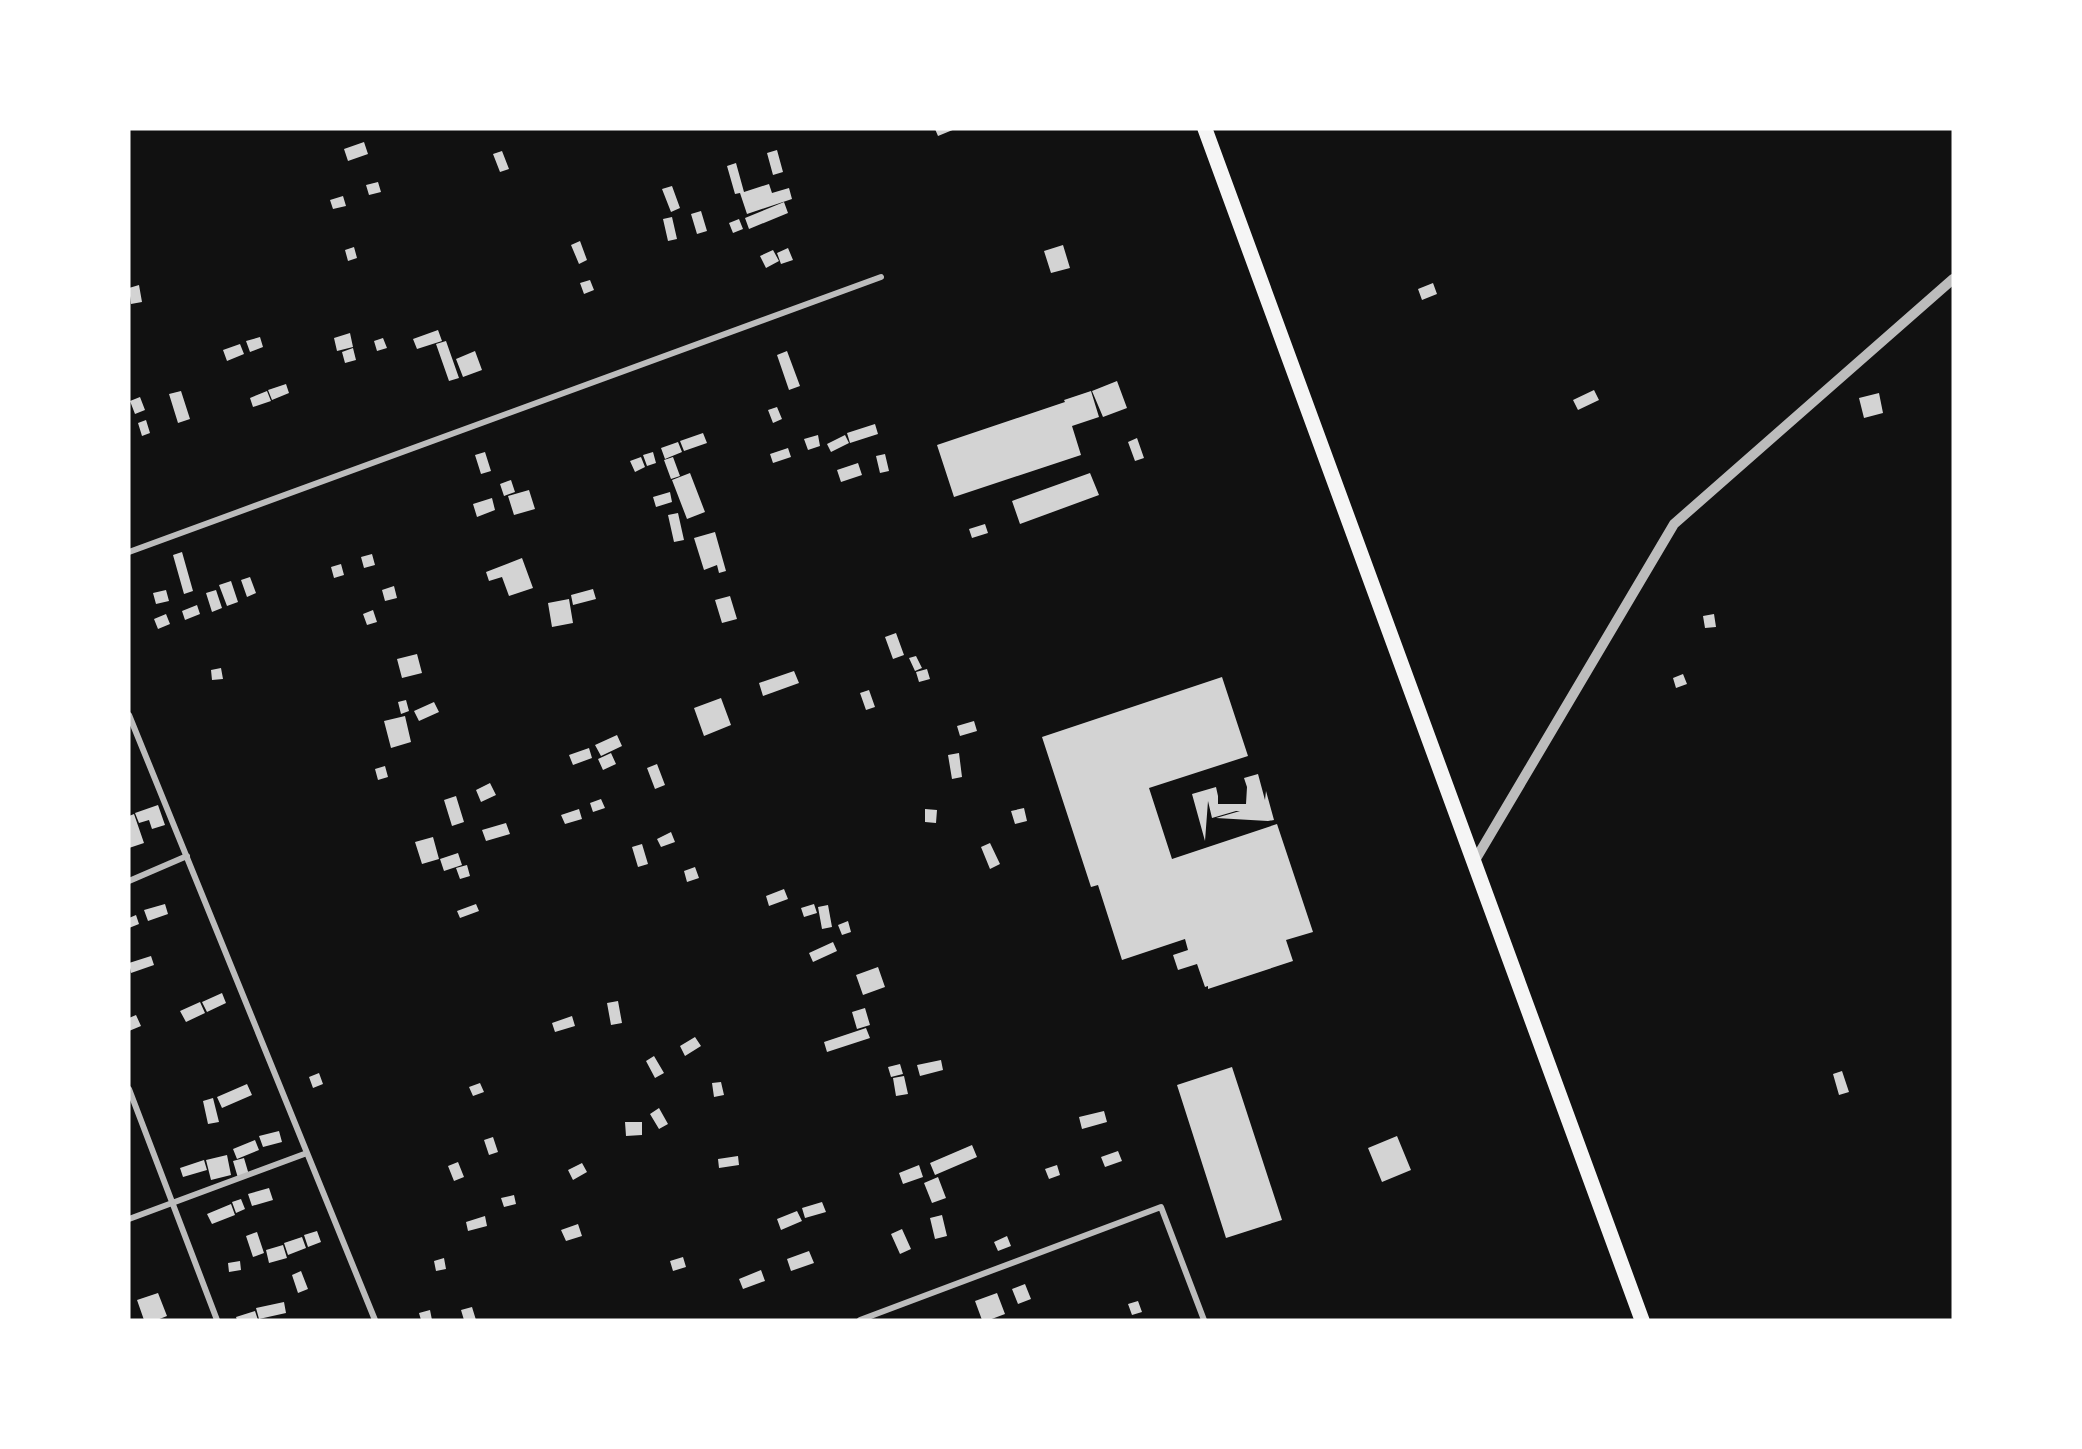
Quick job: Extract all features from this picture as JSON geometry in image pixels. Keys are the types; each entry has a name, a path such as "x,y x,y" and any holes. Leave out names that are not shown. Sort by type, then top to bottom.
{"highway":[{"path":"1205,129 1642,1320"}],"street":[{"path":"129,552 881,277"},
{"path":"1474,862 1674,524 1953,279"},
{"path":"129,715 375,1320"},
{"path":"129,881 187,856"},
{"path":"129,1089 217,1320"},
{"path":"129,1219 308,1153"},
{"path":"860,1320 1161,1208 1204,1320"}],"building":[{"path":"935,129 955,129 938,136"},
{"path":"364,142 368,154 348,161 344,149"},
{"path":"777,150 783,172 773,175 767,153"},
{"path":"502,151 509,169 500,172 493,154"},
{"path":"736,163 744,192 769,184 772,193 789,188 792,199 747,214 740,193 735,194 727,166"},
{"path":"378,182 381,192 369,195 366,185"},
{"path":"672,186 680,208 671,212 662,189"},
{"path":"343,196 346,206 333,209 330,200"},
{"path":"784,202 788,213 749,229 745,218"},
{"path":"701,211 707,231 697,234 691,214"},
{"path":"672,217 677,239 668,241 663,219"},
{"path":"739,219 743,229 733,233 729,223"},
{"path":"580,241 587,260 579,264 571,245"},
{"path":"1063,245 1070,268 1051,273 1044,251"},
{"path":"354,247 357,258 348,261 345,250"},
{"path":"788,248 793,260 781,264 777,253"},
{"path":"773,250 779,261 766,268 760,256"},
{"path":"590,280 594,290 584,294 580,283"},
{"path":"1433,283 1437,294 1422,300 1418,289"},
{"path":"139,285 142,302 131,304 129,288"},
{"path":"438,330 442,341 417,349 413,339"},
{"path":"350,333 353,347 337,351 334,338"},
{"path":"260,337 263,347 250,352 246,341"},
{"path":"383,338 387,348 377,351 374,341"},
{"path":"446,341 459,378 449,381 436,344"},
{"path":"240,344 244,354 227,361 223,350"},
{"path":"353,348 356,360 345,363 342,352"},
{"path":"475,351 482,370 463,377 456,359"},
{"path":"787,351 800,386 789,390 777,355"},
{"path":"1117,381 1127,408 1103,417 1092,391"},
{"path":"286,384 289,393 272,400 268,390"},
{"path":"1594,390 1599,400 1578,410 1573,400"},
{"path":"181,391 190,419 178,423 169,394"},
{"path":"267,391 271,401 253,407 250,398"},
{"path":"1091,391 1099,417 1072,426 1081,455 954,497 937,445"},
{"path":"1879,393 1883,413 1864,418 1859,398"},
{"path":"140,397 145,410 135,414 130,401"},
{"path":"777,407 782,419 773,423 768,410"},
{"path":"146,420 150,433 142,436 138,423"},
{"path":"875,424 878,434 850,443 847,433"},
{"path":"703,433 707,443 684,451 680,441"},
{"path":"818,435 820,446 808,450 804,439"},
{"path":"845,435 849,443 831,452 827,444"},
{"path":"1137,438 1144,458 1135,461 1128,442"},
{"path":"678,442 682,452 665,459 661,448"},
{"path":"788,448 791,457 773,463 770,454"},
{"path":"485,452 491,471 481,474 475,455"},
{"path":"653,452 656,463 647,466 643,455"},
{"path":"885,454 889,471 880,473 876,456"},
{"path":"641,457 645,467 635,472 630,461"},
{"path":"673,457 680,476 671,479 664,460"},
{"path":"858,463 862,475 841,482 837,470"},
{"path":"690,473 705,512 687,519 672,480"},
{"path":"1090,473 1099,495 1020,524 1012,501"},
{"path":"511,480 515,492 504,496 500,484"},
{"path":"529,490 535,509 514,515 508,496"},
{"path":"670,492 672,502 656,507 653,497"},
{"path":"492,498 495,510 477,517 473,504"},
{"path":"678,513 684,540 674,542 668,515"},
{"path":"985,524 988,533 972,538 969,529"},
{"path":"715,532 726,571 719,573 717,565 704,570 694,538"},
{"path":"182,552 193,591 184,594 173,555"},
{"path":"372,554 375,565 364,568 361,557"},
{"path":"522,558 533,588 509,596 502,577 489,581 486,572"},
{"path":"341,564 344,575 334,578 331,567"},
{"path":"250,577 256,593 247,597 241,580"},
{"path":"231,581 238,602 227,606 219,585"},
{"path":"394,586 397,598 385,601 382,590"},
{"path":"593,589 596,599 573,605 571,595"},
{"path":"166,590 169,601 156,604 153,593"},
{"path":"216,590 222,608 212,612 206,593"},
{"path":"730,596 737,619 722,623 715,600"},
{"path":"569,599 573,623 552,627 548,603"},
{"path":"197,605 200,614 185,620 182,611"},
{"path":"373,610 377,622 367,625 363,614"},
{"path":"166,614 170,624 158,629 154,619"},
{"path":"1714,614 1716,627 1705,628 1703,616"},
{"path":"896,633 904,655 893,659 885,637"},
{"path":"417,654 422,673 402,678 397,659"},
{"path":"916,656 922,668 915,671 909,658"},
{"path":"221,668 223,679 212,680 211,670"},
{"path":"927,669 930,679 919,682 916,672"},
{"path":"794,671 799,683 763,696 759,683"},
{"path":"1683,674 1687,684 1676,688 1673,678"},
{"path":"1222,677 1248,756 1149,788 1172,859 1277,824 1313,932 1286,940 1293,961 1208,989 1208,986 1205,987 1197,964 1178,970 1173,955 1188,950 1185,939 1122,960 1098,885 1091,887 1042,737"},
{"path":"869,690 875,707 866,710 860,693"},
{"path":"721,698 731,725 704,736 694,708"},
{"path":"406,700 409,711 401,714 398,702"},
{"path":"434,702 439,712 419,721 414,711"},
{"path":"405,716 411,742 391,748 384,721"},
{"path":"974,721 977,731 960,736 957,726"},
{"path":"617,735 622,746 601,756 595,745"},
{"path":"589,748 592,758 573,765 569,755"},
{"path":"611,753 616,764 603,770 598,759"},
{"path":"959,753 962,777 952,779 948,755"},
{"path":"657,764 665,785 655,789 647,768"},
{"path":"385,766 388,777 378,780 375,769"},
{"path":"1258,774 1265,800 1266,791 1274,820 1216,818 1240,811 1212,818 1208,801 1205,841 1192,794 1216,787 1218,804 1246,804 1247,787 1244,778"},
{"path":"490,783 496,795 481,802 476,790"},
{"path":"456,796 464,822 452,826 444,800"},
{"path":"601,799 605,808 593,812 590,803"},
{"path":"158,805 165,825 152,829 149,820 139,823 135,813"},
{"path":"1024,808 1027,821 1015,824 1011,811"},
{"path":"579,809 582,819 565,824 561,815"},
{"path":"925,809 937,810 936,823 925,822"},
{"path":"134,814 144,843 129,848 129,816"},
{"path":"506,823 510,834 486,841 482,830"},
{"path":"671,832 675,842 661,847 657,839"},
{"path":"433,837 439,859 422,864 415,842"},
{"path":"990,843 1000,864 990,869 981,847"},
{"path":"642,844 648,864 638,867 632,847"},
{"path":"458,853 462,865 444,871 440,859"},
{"path":"467,865 470,876 460,879 456,868"},
{"path":"695,867 699,878 687,882 684,871"},
{"path":"784,889 788,899 769,906 766,896"},
{"path":"165,904 168,914 148,921 144,910"},
{"path":"476,904 479,911 460,918 457,911"},
{"path":"814,904 817,913 804,917 801,908"},
{"path":"828,905 832,927 822,929 818,907"},
{"path":"136,915 139,924 129,928 129,918"},
{"path":"848,921 851,932 842,935 838,925"},
{"path":"833,942 837,951 813,962 809,953"},
{"path":"151,956 154,965 131,973 129,963"},
{"path":"878,967 885,987 863,995 856,975"},
{"path":"222,993 226,1003 207,1012 202,1002"},
{"path":"618,1001 622,1023 611,1025 607,1003"},
{"path":"200,1002 205,1013 186,1022 180,1011"},
{"path":"865,1008 870,1025 857,1029 852,1012"},
{"path":"136,1015 141,1026 129,1031 129,1018"},
{"path":"572,1016 575,1026 555,1032 552,1023"},
{"path":"866,1028 870,1038 827,1052 824,1042"},
{"path":"695,1037 701,1046 685,1056 680,1046"},
{"path":"654,1056 664,1073 655,1078 646,1061"},
{"path":"941,1060 943,1070 920,1076 917,1065"},
{"path":"900,1064 903,1074 891,1077 888,1067"},
{"path":"1232,1067 1282,1220 1226,1238 1177,1085"},
{"path":"1842,1071 1849,1092 1839,1095 1833,1074"},
{"path":"319,1073 323,1084 313,1088 309,1077"},
{"path":"904,1076 908,1094 896,1096 893,1078"},
{"path":"721,1082 724,1095 714,1097 712,1083"},
{"path":"480,1083 484,1092 473,1096 469,1087"},
{"path":"247,1084 252,1095 222,1108 217,1097"},
{"path":"213,1098 219,1122 208,1124 203,1101"},
{"path":"659,1108 668,1124 659,1129 650,1114"},
{"path":"1104,1111 1107,1122 1082,1129 1079,1117"},
{"path":"625,1122 642,1122 642,1135 626,1136"},
{"path":"279,1131 282,1142 263,1147 259,1136"},
{"path":"1397,1136 1411,1170 1382,1182 1368,1148"},
{"path":"493,1137 498,1152 489,1155 484,1140"},
{"path":"255,1140 259,1150 237,1159 233,1149"},
{"path":"972,1145 977,1157 935,1175 930,1163"},
{"path":"1118,1151 1122,1161 1105,1167 1101,1157"},
{"path":"227,1155 231,1175 211,1180 206,1160"},
{"path":"738,1156 739,1165 719,1168 718,1159"},
{"path":"244,1158 249,1175 238,1178 233,1161"},
{"path":"204,1160 207,1170 183,1177 180,1168"},
{"path":"458,1162 464,1177 454,1181 448,1166"},
{"path":"582,1163 587,1172 573,1180 568,1170"},
{"path":"919,1165 923,1177 903,1184 899,1173"},
{"path":"1057,1165 1060,1175 1049,1179 1045,1169"},
{"path":"938,1177 946,1198 932,1203 924,1183"},
{"path":"269,1188 273,1200 252,1206 248,1194"},
{"path":"514,1195 516,1204 504,1207 501,1198"},
{"path":"241,1199 245,1209 236,1213 232,1202"},
{"path":"822,1202 826,1212 805,1218 802,1208"},
{"path":"231,1204 235,1215 212,1224 207,1214"},
{"path":"797,1211 802,1221 781,1230 777,1219"},
{"path":"942,1215 947,1236 935,1239 930,1218"},
{"path":"485,1216 487,1226 468,1231 466,1222"},
{"path":"578,1224 582,1236 566,1241 561,1230"},
{"path":"902,1229 911,1249 900,1254 891,1234"},
{"path":"317,1231 321,1242 308,1247 304,1235"},
{"path":"257,1232 264,1253 253,1257 246,1236"},
{"path":"1007,1236 1011,1246 998,1251 994,1242"},
{"path":"302,1237 306,1248 288,1255 284,1243"},
{"path":"283,1245 287,1258 269,1263 266,1250"},
{"path":"809,1251 814,1263 791,1271 787,1259"},
{"path":"683,1257 686,1267 673,1271 670,1261"},
{"path":"444,1258 446,1269 436,1271 434,1261"},
{"path":"240,1261 241,1270 229,1272 228,1263"},
{"path":"761,1270 765,1281 743,1289 739,1279"},
{"path":"301,1271 308,1289 298,1293 292,1275"},
{"path":"1025,1284 1031,1299 1018,1304 1012,1289"},
{"path":"158,1293 167,1316 157,1320 144,1320 137,1300"},
{"path":"997,1293 1005,1314 982,1320 975,1301"},
{"path":"1138,1301 1142,1312 1132,1315 1128,1304"},
{"path":"284,1302 286,1313 259,1319 256,1308"},
{"path":"472,1307 476,1320 464,1320 461,1310"},
{"path":"430,1310 432,1320 421,1320 419,1313"},
{"path":"255,1311 258,1320 237,1320 236,1317"}]}
